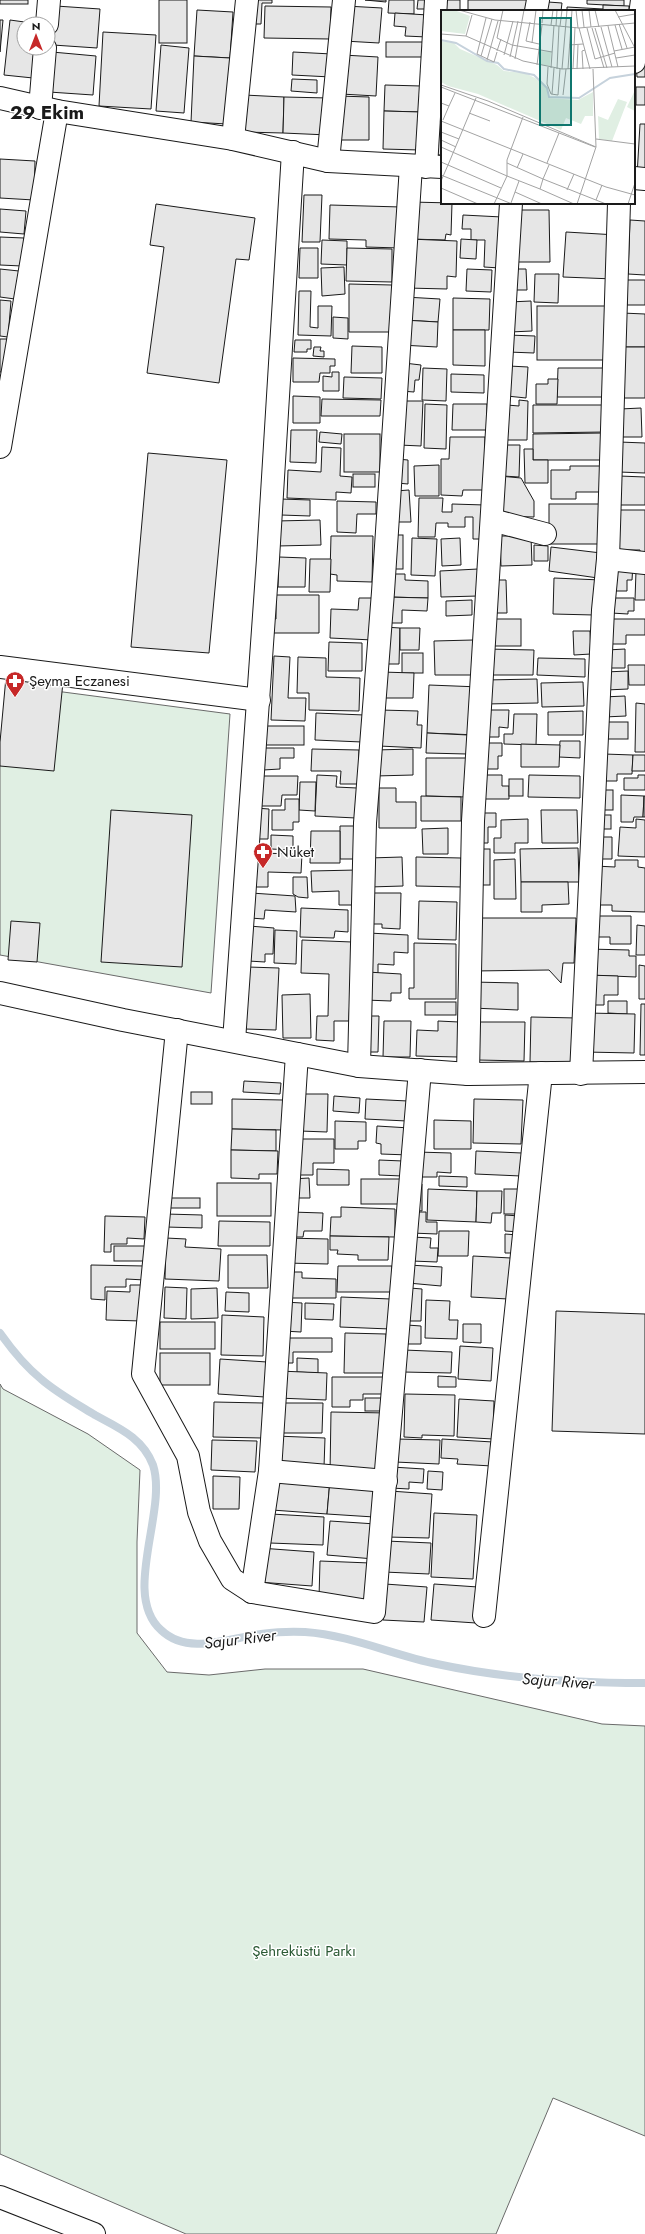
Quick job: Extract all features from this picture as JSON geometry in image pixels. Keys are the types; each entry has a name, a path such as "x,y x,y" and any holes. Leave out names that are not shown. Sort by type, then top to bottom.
{"street":[{"path":"48,16 49,0"},
{"path":"233,139 247,0"},
{"path":"328,161 344,0"},
{"path":"359,1066 365,823 384,576 426,167 436,0"},
{"path":"536,10 538,0"},
{"path":"635,54 642,0"},
{"path":"0,447 49,109 46,56"},
{"path":"0,98 49,109 233,139 328,161 426,167"},
{"path":"234,1041 259,700 293,152"},
{"path":"635,178 645,179"},
{"path":"468,1074 473,821 511,204"},
{"path":"581,1074 603,610 608,560 619,204"},
{"path":"492,520 545,534"},
{"path":"608,560 645,563"},
{"path":"0,668 259,700"},
{"path":"0,993 359,1066 468,1074 581,1074 645,1072"},
{"path":"177,1030 143,1374 188,1456 199,1512 210,1541 232,1579 252,1592 374,1612 420,1070"},
{"path":"252,1592 270,1471 297,1054"},
{"path":"484,1616 541,1073"},
{"path":"270,1471 386,1481"},
{"path":"0,2197 94,2234"}],"green space":[{"path":"10,685 230,714 211,993 0,955 0,743"},
{"name":"Şehreküstü Parkı","path":"0,1384 3,1389 88,1434 140,1470 137,1542 137,1633 167,1672 209,1675 265,1669 363,1669 602,1724 645,1726 645,2136 553,2098 496,2234 186,2234 0,2154"}],"building":[{"path":"0,0 28,0 28,4 0,4"},
{"path":"159,0 187,0 187,43 159,43"},
{"path":"251,0 272,0 272,3 262,3 261,24 250,24"},
{"path":"365,0 386,0 386,2"},
{"path":"389,0 414,0 414,14 388,13"},
{"path":"418,0 429,0 428,9 417,9"},
{"path":"444,0 460,0 460,10 444,10"},
{"path":"468,0 528,0 528,10 468,10"},
{"path":"587,0 624,0 624,6 587,4"},
{"path":"548,2 562,3 561,10 547,10"},
{"path":"603,5 629,6 629,10 603,10"},
{"path":"56,6 100,9 97,48 56,45"},
{"path":"265,6 331,7 330,39 264,38"},
{"path":"346,6 382,8 379,43 344,41"},
{"path":"567,7 603,9 603,10 567,10"},
{"path":"197,10 233,12 230,58 194,56"},
{"path":"395,13 428,15 427,37 405,36 406,27 394,26"},
{"path":"0,20 3,20 0,52"},
{"path":"10,20 16,21 16,56 36,56 33,78 4,75"},
{"path":"103,32 156,35 151,109 99,106"},
{"path":"386,42 424,42 424,57 386,57"},
{"path":"161,45 189,48 184,113 156,111"},
{"path":"56,52 96,56 93,95 49,92 52,56 56,56"},
{"path":"293,52 332,54 331,77 292,75"},
{"path":"645,54 645,77 637,77 636,63"},
{"path":"343,55 378,57 376,96 341,94"},
{"path":"194,56 230,58 227,124 191,122"},
{"path":"292,79 317,80 317,93 291,91"},
{"path":"385,85 421,86 421,112 384,111"},
{"path":"636,87 645,87 645,105 636,105"},
{"path":"244,95 284,97 283,133 243,132"},
{"path":"338,96 369,97 369,140 337,140"},
{"path":"284,97 329,98 328,135 283,133"},
{"path":"384,111 421,112 420,150 383,149"},
{"path":"441,112 441,155 437,155"},
{"path":"640,124 645,124 645,176 637,176"},
{"path":"0,159 35,161 34,200 0,198"},
{"path":"304,195 322,195 320,242 302,242"},
{"path":"411,202 452,204 451,235 446,234 445,240 410,239"},
{"path":"156,204 255,218 249,260 236,259 219,383 147,373 164,247 150,245"},
{"path":"330,205 401,207 400,248 366,247 366,240 329,239"},
{"path":"0,209 26,211 24,234 0,232"},
{"path":"516,210 549,210 550,262 516,262"},
{"path":"463,215 502,217 500,268 484,267 485,240 471,240 471,229 462,229"},
{"path":"630,220 645,221 645,275 628,274"},
{"path":"566,232 617,235 614,279 563,277"},
{"path":"0,237 24,238 22,266 0,265"},
{"path":"409,239 457,241 456,277 447,276 447,289 407,288"},
{"path":"461,239 477,240 476,259 460,258"},
{"path":"322,240 347,241 347,265 321,264"},
{"path":"300,248 318,248 318,278 299,278"},
{"path":"347,248 392,249 392,282 346,281"},
{"path":"344,267 345,294 322,296 321,268"},
{"path":"0,269 19,271 15,299 0,297"},
{"path":"467,269 492,270 491,292 466,291"},
{"path":"511,269 526,269 527,290 511,290"},
{"path":"535,274 559,274 558,303 534,302"},
{"path":"627,280 645,280 645,305 627,305"},
{"path":"349,284 392,285 391,332 349,332"},
{"path":"299,291 311,291 310,327 318,328 318,306 332,306 331,336 298,335"},
{"path":"405,297 440,299 438,322 403,320"},
{"path":"453,298 490,299 489,330 453,330"},
{"path":"0,300 11,301 8,337 0,336"},
{"path":"531,301 532,331 510,332 509,302"},
{"path":"537,306 610,306 610,360 537,360"},
{"path":"622,313 645,314 645,347 622,347"},
{"path":"333,317 348,318 348,339 333,338"},
{"path":"403,320 438,322 437,347 401,345"},
{"path":"453,330 485,330 485,366 453,365"},
{"path":"508,335 535,336 534,353 508,352"},
{"path":"0,339 7,339 6,372 0,372"},
{"path":"295,340 311,340 311,349 307,349 307,352 294,352"},
{"path":"352,346 382,347 382,373 351,373"},
{"path":"314,347 321,347 320,351 324,351 324,357 313,356"},
{"path":"622,347 645,347 645,398 622,398"},
{"path":"293,358 335,359 335,366 330,366 330,373 320,373 319,382 293,382"},
{"path":"404,363 421,365 419,380 415,380 414,392 401,391"},
{"path":"509,366 528,367 526,398 507,396"},
{"path":"423,368 447,369 446,401 422,400"},
{"path":"558,368 609,368 609,397 557,397"},
{"path":"332,372 339,372 339,391 323,391 323,376 332,377"},
{"path":"451,374 484,375 484,393 451,392"},
{"path":"344,377 382,378 381,399 343,398"},
{"path":"548,379 558,379 557,404 536,404 536,384 548,384"},
{"path":"293,396 320,397 320,423 293,423"},
{"path":"322,399 381,400 380,416 321,416"},
{"path":"519,400 528,401 527,440 506,440 507,405 519,406"},
{"path":"400,401 423,401 421,446 399,445"},
{"path":"425,404 447,405 446,449 424,448"},
{"path":"453,404 487,404 487,430 452,430"},
{"path":"533,405 605,405 605,432 533,433"},
{"path":"641,408 642,437 621,437 620,409"},
{"path":"291,430 317,430 316,463 290,462"},
{"path":"320,432 342,434 341,444 319,442"},
{"path":"604,433 604,460 533,460 533,434"},
{"path":"344,434 380,434 380,472 344,472"},
{"path":"450,437 485,437 484,490 463,490 462,496 441,495 441,459 449,459"},
{"path":"619,442 645,443 645,473 619,472"},
{"path":"504,445 520,445 519,477 503,476"},
{"path":"322,447 341,448 340,476 352,477 351,493 336,492 336,500 287,498 288,470 321,472"},
{"path":"524,449 533,449 533,460 548,460 548,483 525,483"},
{"path":"148,453 227,460 209,653 131,647"},
{"path":"397,459 408,460 408,484 397,483"},
{"path":"439,465 439,496 415,496 414,466"},
{"path":"570,466 603,466 603,492 576,492 576,499 551,499 551,470 570,470"},
{"path":"353,474 375,474 375,487 353,487"},
{"path":"499,476 521,478 534,501 534,517 498,516"},
{"path":"619,476 645,477 645,505 619,505"},
{"path":"409,490 411,522 396,522 395,491"},
{"path":"419,498 443,498 442,512 452,512 452,504 485,505 484,539 473,539 473,517 465,517 465,527 448,527 448,523 436,523 435,537 418,537"},
{"path":"281,499 310,500 310,516 281,515"},
{"path":"337,501 376,502 376,514 357,514 356,533 337,532"},
{"path":"549,504 602,504 602,544 549,544"},
{"path":"615,510 645,510 645,556 640,556 640,550 616,550"},
{"path":"320,520 321,545 277,546 276,521"},
{"path":"393,535 403,535 403,569 393,569"},
{"path":"331,536 373,536 372,582 337,581 337,575 330,574"},
{"path":"500,536 531,536 532,565 501,566"},
{"path":"412,538 437,539 435,576 411,575"},
{"path":"460,538 461,565 442,566 441,539"},
{"path":"534,545 548,546 548,561 534,561"},
{"path":"551,547 601,553 598,578 549,571"},
{"path":"279,557 306,558 305,587 278,587"},
{"path":"310,559 331,559 330,592 309,592"},
{"path":"613,564 633,564 632,580 627,580 627,591 613,591"},
{"path":"478,569 478,596 441,597 440,571"},
{"path":"636,571 645,571 645,600 635,600"},
{"path":"390,574 405,574 405,580 428,581 428,598 390,597"},
{"path":"554,578 601,580 594,615 553,614"},
{"path":"494,580 506,580 507,613 494,613"},
{"path":"276,595 319,595 319,633 272,633 271,619 276,619"},
{"path":"386,597 428,598 427,611 402,610 402,623 385,623"},
{"path":"359,598 374,598 373,640 330,638 331,609 358,610"},
{"path":"611,598 634,598 634,611 628,611 628,614 611,613"},
{"path":"472,600 472,615 446,616 446,601"},
{"path":"493,619 521,619 521,646 493,646"},
{"path":"610,619 645,619 645,635 626,635 626,644 610,644"},
{"path":"384,627 400,628 399,664 382,664"},
{"path":"400,628 420,628 419,650 400,650"},
{"path":"573,631 590,631 591,654 574,655"},
{"path":"473,640 473,675 435,675 434,641"},
{"path":"329,642 362,643 362,671 328,671"},
{"path":"486,649 534,650 533,675 486,675"},
{"path":"625,649 625,668 608,668 607,650"},
{"path":"402,653 423,653 423,673 402,673"},
{"path":"274,656 290,657 288,698 306,698 305,721 271,720"},
{"path":"298,657 326,658 326,677 360,678 359,711 309,710 309,693 297,693"},
{"path":"538,658 585,659 585,677 537,675"},
{"path":"628,665 645,665 645,685 629,685"},
{"path":"628,671 628,689 606,690 605,672"},
{"path":"382,672 414,673 413,698 382,698"},
{"path":"6,677 63,682 54,771 0,766 0,742"},
{"path":"537,679 538,703 485,704 485,680"},
{"path":"583,682 584,706 542,707 541,683"},
{"path":"429,685 480,687 478,735 427,733"},
{"path":"625,696 626,716 604,717 603,697"},
{"path":"636,703 645,704 645,752 635,752"},
{"path":"380,710 418,711 417,725 422,725 421,748 379,746"},
{"path":"484,710 509,710 508,728 499,727 499,737 483,737"},
{"path":"583,711 583,735 548,735 548,712"},
{"path":"316,713 364,715 362,742 315,740"},
{"path":"514,714 537,714 536,745 504,744 504,734 513,734"},
{"path":"602,722 628,722 628,739 602,739"},
{"path":"264,726 304,726 304,745 264,745"},
{"path":"427,733 468,735 467,754 426,753"},
{"path":"560,741 580,741 580,758 559,757"},
{"path":"481,743 502,743 502,756 498,756 498,769 481,769"},
{"path":"521,744 560,745 559,767 521,767"},
{"path":"262,748 294,748 294,758 280,758 280,769 263,770"},
{"path":"312,749 359,750 358,784 340,784 341,771 311,771"},
{"path":"413,749 413,775 375,776 375,750"},
{"path":"604,754 633,755 632,774 617,774 617,781 603,781"},
{"path":"633,755 645,755 645,771 632,771"},
{"path":"426,758 468,758 468,797 426,796"},
{"path":"317,775 337,776 336,787 357,788 356,818 315,816"},
{"path":"480,775 502,775 502,786 509,786 509,799 480,799"},
{"path":"529,775 580,776 580,798 528,797"},
{"path":"638,775 645,775 645,790 624,790 624,778 638,778"},
{"path":"261,776 298,776 297,795 282,795 281,806 260,806"},
{"path":"509,779 523,779 523,796 509,796"},
{"path":"300,782 316,782 315,811 299,810"},
{"path":"379,788 396,788 396,802 416,802 416,828 379,828"},
{"path":"601,790 613,790 613,810 601,810"},
{"path":"621,795 644,796 643,817 634,817 633,822 621,822"},
{"path":"421,796 461,797 461,821 421,821"},
{"path":"644,796 645,817 643,817"},
{"path":"285,799 299,799 299,822 293,822 293,830 272,830 272,810 285,810"},
{"path":"255,808 269,809 268,839 254,839"},
{"path":"111,810 192,815 182,967 101,962"},
{"path":"541,810 577,810 578,843 542,843"},
{"path":"478,813 496,813 496,827 488,827 488,843 478,843"},
{"path":"597,815 611,815 611,829 597,829"},
{"path":"528,819 528,843 515,843 515,853 494,853 494,838 501,838 501,820"},
{"path":"636,819 645,820 645,857 618,856 620,827 636,828"},
{"path":"340,826 360,826 359,859 340,859"},
{"path":"448,828 448,854 423,854 422,829"},
{"path":"311,831 340,831 340,863 310,863"},
{"path":"271,835 293,836 293,850 271,849"},
{"path":"599,837 612,837 612,859 595,859"},
{"path":"578,848 579,882 521,882 520,849"},
{"path":"477,849 490,849 490,885 477,885"},
{"path":"255,853 302,854 301,873 268,872 268,887 255,887"},
{"path":"402,857 403,886 369,887 369,858"},
{"path":"416,857 461,858 461,887 416,886"},
{"path":"515,859 516,899 494,899 494,860"},
{"path":"615,860 638,860 638,867 645,868 645,912 612,911 612,905 593,905 595,866 615,867"},
{"path":"357,870 359,905 339,905 339,891 312,892 311,871"},
{"path":"293,877 307,877 308,898 298,897 293,894"},
{"path":"521,882 568,882 569,904 542,905 542,912 521,912"},
{"path":"251,893 295,896 296,912 265,910 264,919 250,918"},
{"path":"367,893 401,893 400,929 382,928 382,924 367,924"},
{"path":"419,901 457,902 456,940 418,939"},
{"path":"301,908 348,910 348,932 335,931 334,938 300,937"},
{"path":"591,916 631,916 631,944 610,944 610,937 591,937"},
{"path":"473,918 576,918 574,963 563,963 561,983 549,970 473,971"},
{"path":"11,921 40,923 37,962 8,960"},
{"path":"637,925 645,926 645,955 636,955"},
{"path":"249,926 274,928 273,954 265,954 265,962 248,961"},
{"path":"275,930 297,931 296,964 274,963"},
{"path":"368,933 408,935 408,953 394,952 394,965 378,964 378,973 367,972"},
{"path":"302,940 352,942 349,1021 334,1021 334,1041 316,1040 317,1016 328,1016 329,974 301,973"},
{"path":"414,943 456,944 456,999 409,999 409,988 414,988"},
{"path":"588,949 629,950 629,956 636,956 636,977 588,975"},
{"path":"639,965 645,966 645,999 639,999"},
{"path":"248,967 279,968 276,1030 245,1029"},
{"path":"367,972 401,974 401,993 391,993 391,1001 365,1000"},
{"path":"588,975 618,976 618,995 604,995 604,1005 587,1005"},
{"path":"472,982 518,983 518,1010 472,1008"},
{"path":"310,994 311,1038 283,1038 282,995"},
{"path":"608,1001 627,1001 627,1014 608,1013"},
{"path":"425,1002 456,1002 456,1015 425,1015"},
{"path":"641,1004 645,1004 645,1055 640,1055"},
{"path":"587,1013 635,1014 634,1053 585,1052"},
{"path":"365,1016 379,1016 378,1052 364,1052"},
{"path":"531,1017 577,1018 576,1063 530,1062"},
{"path":"384,1021 411,1021 410,1057 383,1057"},
{"path":"438,1021 459,1022 458,1057 416,1056 417,1030 438,1031"},
{"path":"478,1022 525,1022 524,1061 478,1060"},
{"path":"244,1081 281,1083 280,1094 243,1092"},
{"path":"191,1092 212,1092 212,1104 191,1104"},
{"path":"301,1094 328,1094 327,1132 300,1131"},
{"path":"334,1096 360,1098 359,1113 333,1111"},
{"path":"232,1099 283,1100 283,1130 232,1129"},
{"path":"366,1099 408,1101 407,1121 365,1119"},
{"path":"474,1099 523,1100 521,1144 473,1143"},
{"path":"434,1120 471,1121 471,1149 434,1149"},
{"path":"335,1121 366,1122 366,1141 358,1141 358,1149 335,1149"},
{"path":"377,1126 410,1128 409,1155 381,1154 381,1144 376,1143"},
{"path":"232,1129 276,1130 276,1151 231,1150"},
{"path":"301,1139 334,1139 334,1163 313,1163 313,1175 295,1175"},
{"path":"231,1150 278,1151 277,1174 259,1174 259,1179 231,1178"},
{"path":"476,1151 522,1153 521,1176 475,1174"},
{"path":"417,1152 451,1153 451,1173 437,1172 437,1177 417,1177"},
{"path":"379,1160 403,1161 402,1176 379,1175"},
{"path":"317,1169 349,1170 349,1185 317,1185"},
{"path":"439,1176 467,1177 467,1187 439,1186"},
{"path":"309,1178 310,1198 291,1198 291,1179"},
{"path":"361,1179 401,1179 401,1204 361,1204"},
{"path":"217,1183 271,1183 271,1216 217,1216"},
{"path":"414,1184 422,1184 422,1211 413,1210"},
{"path":"428,1189 477,1191 476,1222 427,1220"},
{"path":"504,1189 521,1189 521,1214 504,1214"},
{"path":"477,1191 502,1191 501,1213 492,1213 491,1223 476,1222"},
{"path":"167,1198 200,1198 200,1208 167,1208"},
{"path":"341,1207 395,1209 395,1237 330,1236 331,1217 341,1217"},
{"path":"291,1212 323,1213 322,1231 304,1231 303,1237 290,1237"},
{"path":"411,1212 426,1212 426,1222 437,1222 437,1234 411,1233"},
{"path":"166,1214 202,1215 202,1228 166,1227"},
{"path":"505,1215 520,1216 520,1232 505,1231"},
{"path":"105,1216 145,1217 144,1239 127,1238 127,1244 111,1244 111,1252 104,1252"},
{"path":"219,1221 270,1222 270,1246 218,1246"},
{"path":"439,1231 469,1231 468,1256 438,1256"},
{"path":"505,1234 518,1235 518,1253 505,1253"},
{"path":"330,1236 389,1237 388,1260 358,1260 358,1255 337,1254 338,1250 330,1250"},
{"path":"412,1237 431,1238 430,1248 438,1248 437,1262 412,1261"},
{"path":"166,1238 186,1239 185,1247 221,1249 219,1281 165,1279"},
{"path":"286,1238 328,1239 328,1264 285,1263"},
{"path":"114,1246 146,1246 146,1261 114,1261"},
{"path":"228,1255 267,1255 268,1288 228,1288"},
{"path":"473,1256 511,1258 508,1299 471,1297"},
{"path":"91,1265 145,1266 145,1280 126,1279 126,1287 105,1287 105,1300 91,1299"},
{"path":"409,1265 442,1267 441,1286 408,1283"},
{"path":"338,1266 392,1266 392,1292 337,1292"},
{"path":"284,1272 302,1272 302,1278 336,1279 336,1298 284,1298"},
{"path":"130,1285 148,1285 142,1321 106,1320 107,1291 130,1292"},
{"path":"165,1287 187,1288 186,1319 164,1318"},
{"path":"217,1288 218,1318 191,1319 191,1289"},
{"path":"410,1288 422,1289 421,1321 409,1321"},
{"path":"226,1292 249,1293 249,1312 225,1311"},
{"path":"341,1297 391,1299 390,1329 340,1327"},
{"path":"426,1300 450,1301 449,1320 458,1320 457,1339 425,1338"},
{"path":"284,1302 302,1303 301,1332 283,1331"},
{"path":"305,1303 334,1304 333,1320 305,1319"},
{"path":"556,1311 645,1314 645,1434 552,1431"},
{"path":"222,1315 264,1317 263,1356 221,1355"},
{"path":"160,1322 215,1322 215,1349 160,1349"},
{"path":"463,1324 481,1324 481,1343 463,1342"},
{"path":"407,1325 421,1326 421,1344 406,1344"},
{"path":"345,1333 386,1334 385,1373 344,1373"},
{"path":"281,1338 332,1338 332,1352 293,1352 293,1363 281,1363"},
{"path":"460,1346 493,1348 491,1381 458,1379"},
{"path":"404,1350 452,1352 451,1373 403,1372"},
{"path":"160,1353 210,1353 210,1385 160,1385"},
{"path":"297,1358 318,1359 318,1373 297,1372"},
{"path":"220,1359 267,1362 265,1397 218,1394"},
{"path":"279,1371 327,1373 326,1400 278,1398"},
{"path":"438,1376 456,1377 456,1387 438,1387"},
{"path":"332,1377 383,1377 383,1394 363,1394 363,1400 350,1400 350,1407 332,1407"},
{"path":"405,1394 455,1395 454,1436 422,1435 422,1438 404,1437"},
{"path":"365,1398 384,1398 384,1411 365,1411"},
{"path":"459,1399 494,1401 493,1439 457,1437"},
{"path":"214,1402 263,1403 262,1438 213,1437"},
{"path":"278,1403 323,1403 322,1433 278,1433"},
{"path":"331,1412 388,1413 378,1473 330,1473"},
{"path":"276,1436 325,1438 324,1467 275,1465"},
{"path":"396,1439 440,1440 439,1464 395,1462"},
{"path":"442,1439 493,1442 492,1466 457,1464 458,1459 441,1458"},
{"path":"212,1440 257,1441 255,1472 211,1470"},
{"path":"392,1467 424,1469 423,1483 409,1482 409,1489 391,1488"},
{"path":"428,1471 443,1472 442,1490 427,1489"},
{"path":"213,1476 240,1477 239,1509 213,1509"},
{"path":"275,1477 330,1480 327,1514 272,1510"},
{"path":"330,1480 377,1483 374,1517 327,1514"},
{"path":"390,1491 432,1494 429,1538 387,1537"},
{"path":"434,1513 477,1515 473,1579 431,1577"},
{"path":"271,1514 324,1517 323,1545 270,1543"},
{"path":"330,1521 376,1524 374,1559 327,1555"},
{"path":"386,1541 431,1543 429,1574 384,1572"},
{"path":"260,1548 314,1552 312,1586 258,1582"},
{"path":"320,1561 370,1563 369,1600 319,1598"},
{"path":"385,1584 427,1587 424,1622 383,1620"},
{"path":"434,1584 478,1587 476,1623 431,1620"}],"waterway":[{"name":"Sajur River","path":"0,1333 24,1363 47,1384 60,1394 121,1429 137,1441 149,1456 153,1465 156,1484 155,1505 145,1574 145,1596 150,1614 161,1630 172,1638 196,1644 267,1633 305,1632 355,1641 437,1664 514,1677 566,1681 645,1683"}],"place":[{"name":"Şeyma Eczanesi","path":"15,698"},
{"name":"Nüket","path":"263,869"}],"district":[{"name":"29 Ekim","path":"47,112"}]}
